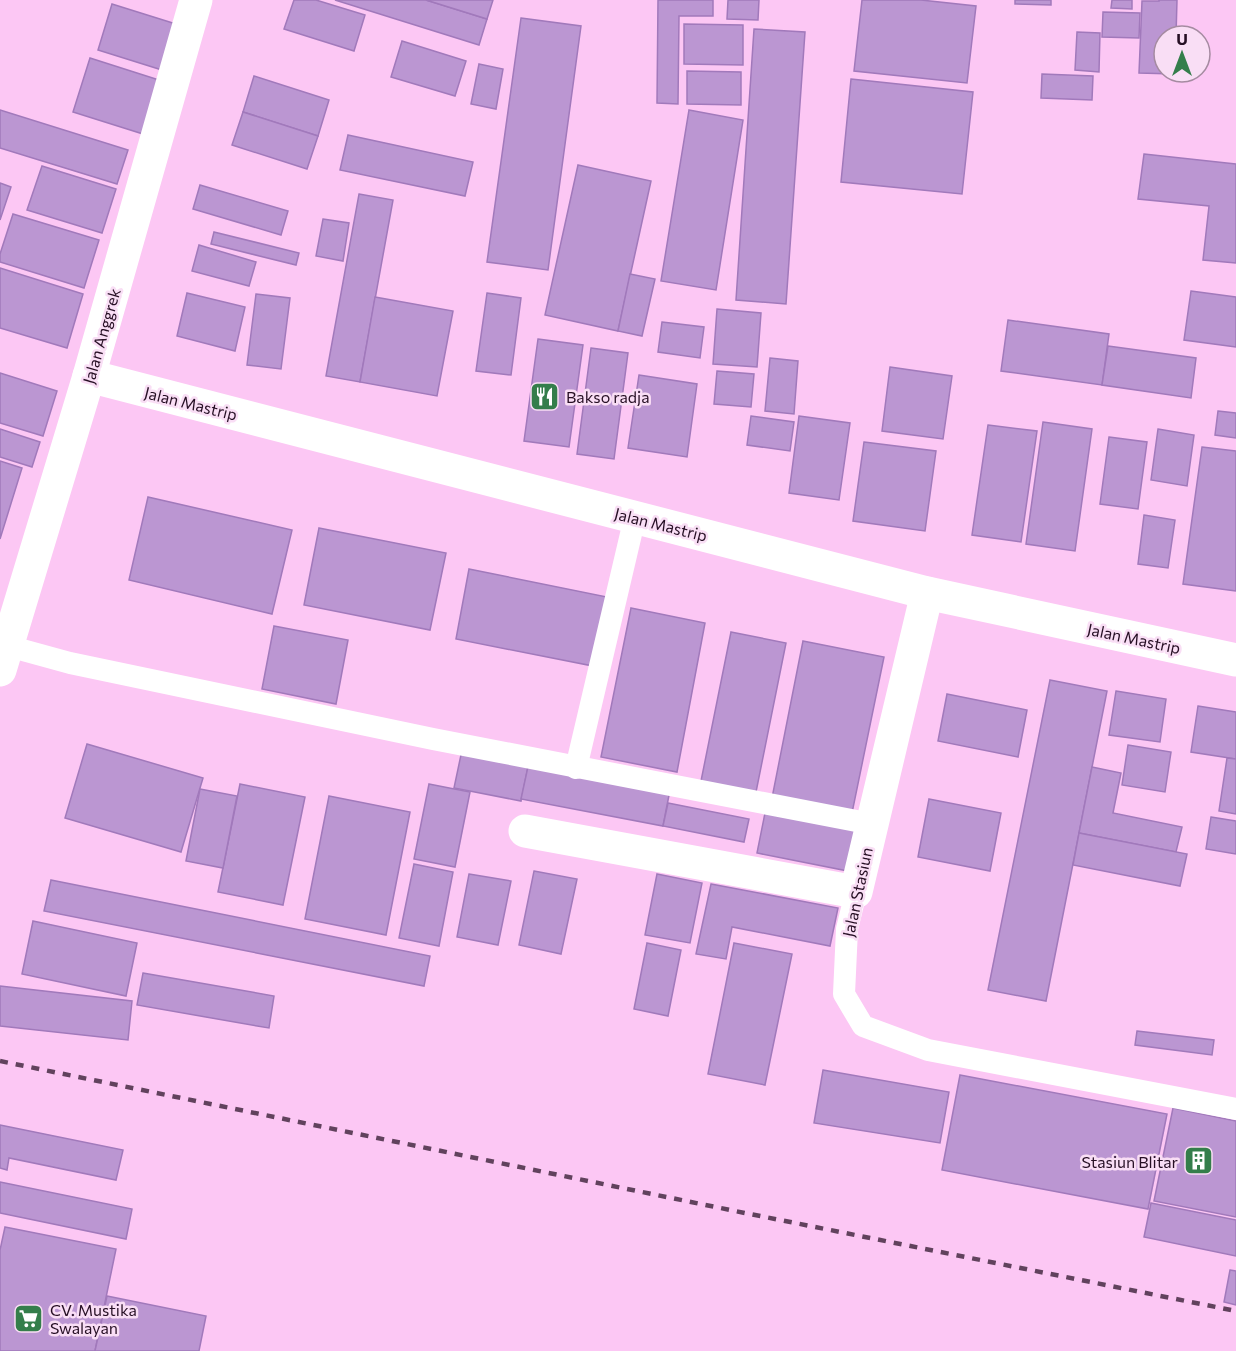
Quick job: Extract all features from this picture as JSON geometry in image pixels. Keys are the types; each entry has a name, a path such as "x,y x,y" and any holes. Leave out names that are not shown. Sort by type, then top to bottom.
{"main road":[{"name":"Jalan Anggrek","path":"4,658 89,376 196,0"},
{"name":"Jalan Mastrip","path":"89,376 927,593 1236,660"},
{"name":"Jalan Stasiun","path":"856,892 927,593"},
{"path":"525,831 856,892"}],"lane":[{"path":"576,768 635,517"},
{"path":"4,658 70,663 576,768 872,824"},
{"name":"Jalan Stasiun","path":"856,892 847,929 844,994 863,1026 928,1050 1236,1109"}],"building":[{"path":"294,0 316,0 365,15 354,51 284,29"},
{"path":"335,0 426,0 487,19 479,45"},
{"path":"426,0 493,0 487,19"},
{"path":"658,0 713,0 713,16 679,16 678,104 657,103"},
{"path":"728,0 759,0 758,20 727,19"},
{"path":"862,0 921,0 976,6 967,83 854,71"},
{"path":"1015,0 1051,0 1051,5 1015,4"},
{"path":"1112,0 1132,0 1132,9 1111,8"},
{"path":"1177,0 1176,24 1152,24 1152,73 1139,73 1142,1"},
{"path":"112,4 176,24 162,70 98,50"},
{"path":"1103,12 1140,13 1139,38 1102,37"},
{"path":"521,18 581,26 548,270 487,262"},
{"path":"684,24 743,25 743,65 684,64"},
{"path":"754,29 805,32 786,304 736,300"},
{"path":"1077,32 1100,33 1099,72 1075,70"},
{"path":"402,41 466,61 455,96 391,77"},
{"path":"90,58 159,80 143,134 73,112"},
{"path":"479,64 503,69 496,109 471,104"},
{"path":"687,71 741,72 741,105 687,104"},
{"path":"1042,74 1093,76 1092,100 1041,98"},
{"path":"254,76 329,100 318,136 243,112"},
{"path":"851,79 973,92 962,194 841,182"},
{"path":"0,110 128,150 117,184 0,148"},
{"path":"689,110 743,120 716,290 661,281"},
{"path":"243,112 318,136 307,169 232,145"},
{"path":"348,135 473,162 465,196 340,170"},
{"path":"1144,154 1236,164 1236,263 1203,260 1209,206 1138,199"},
{"path":"578,165 651,181 618,331 545,315"},
{"path":"42,166 116,189 102,233 27,210"},
{"path":"0,183 11,187 0,220"},
{"path":"200,185 288,211 281,235 193,209"},
{"path":"359,194 393,200 360,382 326,376"},
{"path":"13,214 99,240 84,288 0,262 0,254"},
{"path":"323,219 349,223 343,261 316,256"},
{"path":"214,232 299,253 296,265 211,244"},
{"path":"199,245 256,262 249,286 192,271"},
{"path":"0,268 83,294 67,348 0,328"},
{"path":"630,274 655,279 642,336 618,331"},
{"path":"1191,291 1236,297 1236,347 1184,340"},
{"path":"187,293 245,307 235,351 177,336"},
{"path":"487,293 521,298 511,375 476,371"},
{"path":"256,294 290,298 281,369 247,365"},
{"path":"375,297 453,311 437,396 360,382"},
{"path":"717,309 761,313 757,367 713,364"},
{"path":"1008,320 1109,334 1102,385 1001,371"},
{"path":"662,322 704,327 700,358 658,352"},
{"path":"538,339 583,345 569,447 524,441"},
{"path":"1108,346 1196,358 1191,398 1102,385"},
{"path":"591,348 628,353 614,459 577,454"},
{"path":"770,358 798,361 794,414 765,411"},
{"path":"890,367 952,376 943,439 882,431"},
{"path":"717,371 754,374 751,407 714,404"},
{"path":"0,373 57,391 43,436 0,423"},
{"path":"639,375 697,384 687,457 628,448"},
{"path":"1218,411 1236,413 1236,438 1215,435"},
{"path":"751,416 794,422 790,451 747,445"},
{"path":"799,416 850,423 839,500 789,493"},
{"path":"1043,422 1092,429 1075,551 1026,544"},
{"path":"988,425 1037,431 1021,542 972,535"},
{"path":"0,429 40,442 32,467 0,457"},
{"path":"1158,429 1194,435 1187,486 1151,480"},
{"path":"1109,437 1147,442 1138,509 1100,504"},
{"path":"864,442 936,451 925,531 853,521"},
{"path":"1202,447 1236,451 1236,591 1183,584"},
{"path":"0,461 22,468 0,539"},
{"path":"148,497 292,530 272,614 129,580"},
{"path":"1144,515 1175,520 1168,568 1138,564"},
{"path":"319,528 446,553 430,630 304,605"},
{"path":"469,569 607,597 593,666 456,639"},
{"path":"631,608 705,623 677,772 601,757"},
{"path":"274,626 348,640 336,704 262,689"},
{"path":"731,632 786,643 755,797 700,786"},
{"path":"803,641 884,657 852,813 772,798"},
{"path":"1050,680 1107,691 1046,1001 988,990"},
{"path":"1116,691 1166,699 1160,742 1109,735"},
{"path":"947,694 1027,710 1018,757 938,741"},
{"path":"1198,706 1236,712 1236,759 1191,752"},
{"path":"87,744 203,778 181,852 65,818"},
{"path":"1128,745 1171,752 1165,792 1122,785"},
{"path":"462,750 529,762 521,801 454,788"},
{"path":"1227,758 1236,759 1236,814 1219,811"},
{"path":"529,762 670,790 663,826 521,799"},
{"path":"1092,767 1121,773 1113,813 1182,827 1176,852 1079,833"},
{"path":"240,784 305,797 283,905 218,892"},
{"path":"429,784 470,792 455,867 414,859"},
{"path":"200,789 237,796 223,868 186,861"},
{"path":"329,796 410,812 386,935 305,919"},
{"path":"929,799 1001,813 990,871 918,857"},
{"path":"668,803 749,819 744,842 663,826"},
{"path":"766,808 857,826 848,871 757,853"},
{"path":"1211,817 1236,821 1236,854 1206,849"},
{"path":"1079,833 1187,854 1180,886 1073,865"},
{"path":"414,864 453,872 439,946 399,938"},
{"path":"534,871 577,879 561,954 519,945"},
{"path":"469,874 511,881 498,945 457,937"},
{"path":"657,874 702,883 690,943 645,935"},
{"path":"51,880 430,956 424,986 44,911"},
{"path":"711,884 838,908 830,946 732,927 726,959 696,954"},
{"path":"33,921 137,943 126,996 22,974"},
{"path":"647,943 681,950 668,1016 634,1009"},
{"path":"734,943 792,954 765,1085 708,1074"},
{"path":"143,973 274,996 269,1028 137,1005"},
{"path":"0,986 132,1001 128,1040 0,1026"},
{"path":"1137,1031 1214,1040 1212,1055 1135,1045"},
{"path":"823,1070 949,1092 940,1143 814,1123"},
{"path":"960,1075 1167,1114 1148,1209 942,1170"},
{"name":"Stasiun Blitar","path":"1173,1108 1236,1121 1236,1217 1154,1201"},
{"path":"0,1125 123,1150 116,1180 9,1158 7,1170 0,1168"},
{"path":"0,1182 132,1209 126,1239 0,1213"},
{"path":"1151,1203 1236,1220 1236,1256 1144,1237"},
{"path":"5,1227 116,1249 95,1351 0,1351 0,1250"},
{"path":"1230,1270 1236,1271 1236,1305 1224,1302"},
{"path":"107,1296 206,1316 199,1351 95,1351"}],"railway":[{"path":"0,1061 1236,1311"}],"place":[{"name":"Bakso radja","path":"545,396"},
{"name":"Stasiun Blitar","path":"1199,1161"},
{"name":"CV. Mustika Swalayan","path":"29,1318"}]}
